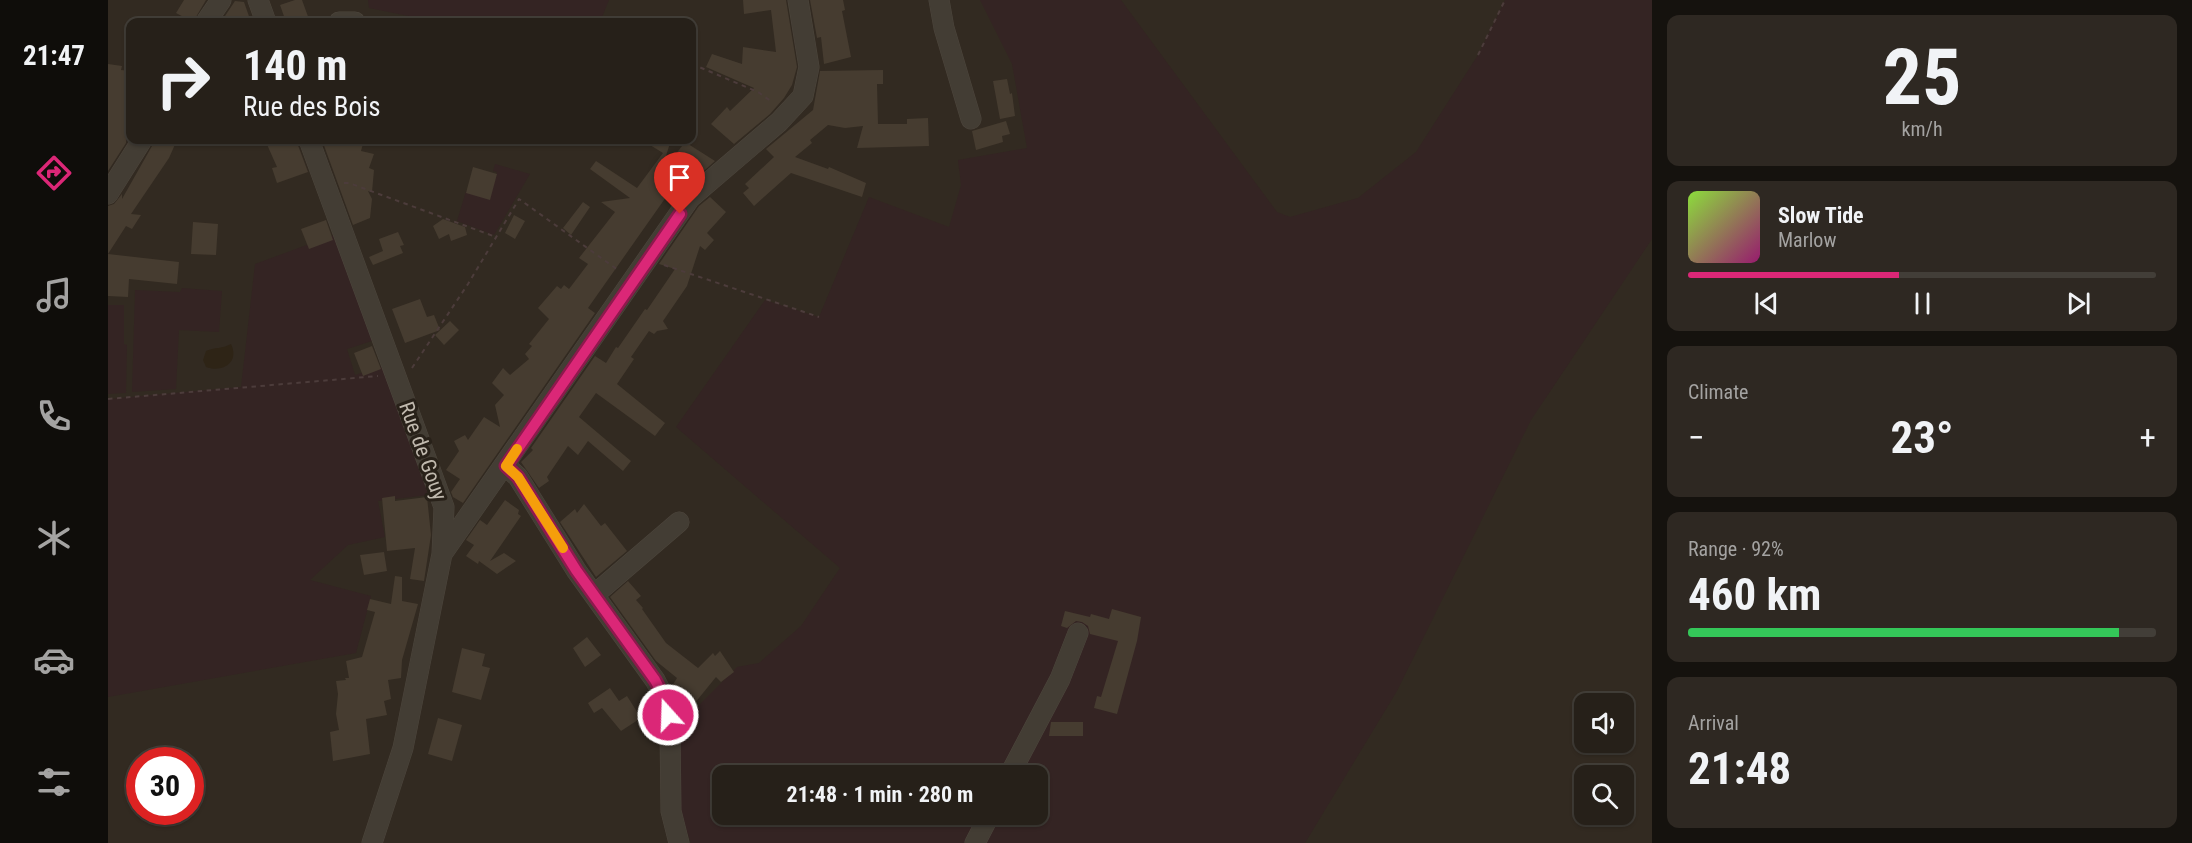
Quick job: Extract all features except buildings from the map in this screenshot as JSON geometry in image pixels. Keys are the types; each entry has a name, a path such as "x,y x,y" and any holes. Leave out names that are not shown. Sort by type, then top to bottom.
{"street":[{"path":"209,18 221,0"},
{"path":"258,0 265,18"},
{"path":"442,554 506,466 690,198 787,113 802,96 809,67 798,0"},
{"path":"939,0 944,28 971,119"},
{"path":"108,194 139,144"},
{"name":"Rue de Gouy","path":"311,144 444,507 442,554 403,747 372,843"},
{"path":"506,466 518,477 576,570 655,680 666,701 670,728 671,810 679,843"},
{"path":"594,595 680,522"},
{"path":"1015,765 1060,679 1078,633"},
{"path":"975,843 984,825"}],"path":[{"path":"1478,55 1505,0"},
{"path":"696,66 758,92 787,113"},
{"path":"327,186 349,183 496,237"},
{"path":"647,259 819,316"}],"shaded area":[{"path":"368,0 609,0 602,18 418,18 369,8"},
{"path":"980,0 1121,0 1277,212 1290,217 1358,198 1416,152 1478,55 1505,0 1652,0 1652,239 1531,420 1397,691 1305,843 691,843 679,810 677,727 737,667 759,663 801,626 840,568 676,427 765,300 819,317 869,197 949,227 961,185 958,160 1027,148 1012,64"},
{"path":"495,164 530,174 494,235 457,221 466,191 490,198 497,172 493,171"},
{"path":"334,235 375,340 347,349 355,375 385,365 429,495 378,501 385,537 348,545 310,580 371,596 356,653 108,697 108,399 241,387 255,264"},
{"path":"182,288 222,291 219,332 179,330 176,389 132,392 135,290 180,292"},
{"path":"108,305 124,305 124,344 127,345 126,393 108,394"},
{"path":"231,344 233,356 228,365 218,369 206,367 203,360 206,351"}],"slow traffic":[{"path":"517,449 506,466 518,477 537,504 563,548"}],"route":[{"path":"668,715 666,701 655,680 576,570 537,504 518,477 506,466 680,214"}]}
